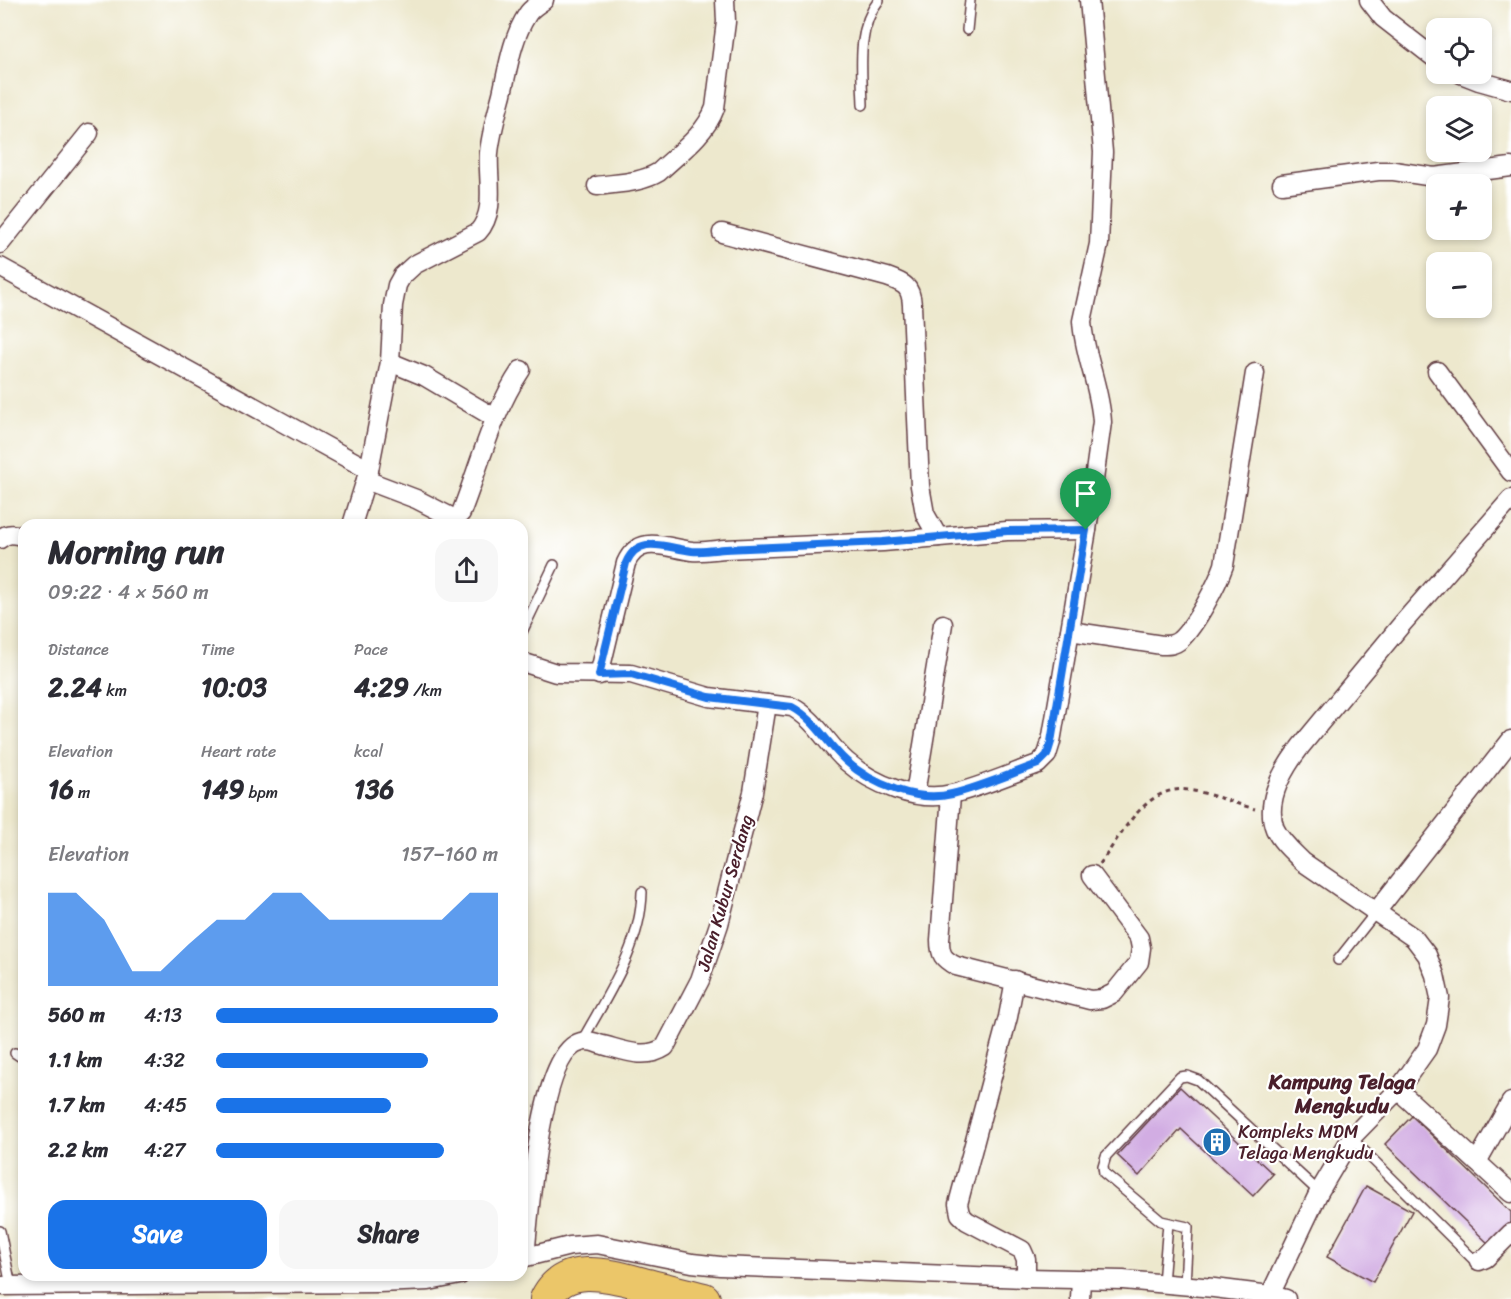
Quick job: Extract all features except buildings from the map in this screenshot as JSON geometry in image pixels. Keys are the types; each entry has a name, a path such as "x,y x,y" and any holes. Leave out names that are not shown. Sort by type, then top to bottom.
{"highway":[{"path":"546,1299 557,1283 567,1277 586,1274 611,1261 704,1299"}],"street":[{"path":"354,519 367,475 390,362 396,285 414,265 478,232 485,224 489,212 492,137 516,40 526,16 544,0"},
{"path":"597,186 641,180 659,172 703,130 711,119 715,108 726,22 725,0"},
{"path":"528,664 556,673 631,674 689,692 792,707 802,712 836,751 866,776 893,789 915,794 951,795 1038,764 1047,755 1070,631 1102,422 1101,401 1083,334 1082,321 1099,244 1103,152 1089,0"},
{"path":"1369,0 1383,18 1426,51"},
{"path":"1490,84 1511,90"},
{"path":"0,244 89,133"},
{"path":"1282,184 1378,171 1434,177 1511,167"},
{"path":"722,233 887,277 901,282 912,295 920,486 926,514 938,537"},
{"path":"0,267 367,475 455,519 461,513 495,418 510,386 521,370"},
{"path":"390,362 424,376 495,418"},
{"path":"1437,371 1511,472"},
{"path":"1070,631 1172,645 1189,629 1218,582 1224,565 1255,373"},
{"path":"528,1256 570,1246 597,1244 611,1261 1123,1280 1278,1297 1319,1192 1351,1138 1398,1090 1427,1049 1436,1025 1440,999 1435,975 1427,955 1414,938 1303,862 1288,848 1276,830 1271,813 1275,793 1281,776 1301,746 1402,624 1511,499"},
{"path":"599,675 626,563 630,553 636,547 659,545 706,552 725,549 883,542 1007,531 1086,530"},
{"path":"0,539 5,535 18,535"},
{"path":"915,794 943,624"},
{"name":"Jalan Kubur Serdang","path":"582,1041 643,1055 657,1053 664,1047 674,1031 700,980 719,924 753,792 767,704"},
{"path":"1376,912 1511,740"},
{"path":"951,795 940,952 944,960 956,966 1090,1000 1102,999 1114,993 1139,962 1141,948 1139,938 1092,875"},
{"path":"1015,981 1008,1017 958,1203 960,1214 967,1221 1022,1250 1026,1259 1026,1278"},
{"path":"528,1181 529,1162 552,1078 560,1060 570,1047 582,1041"},
{"path":"1398,1090 1511,1193"},
{"path":"1477,1162 1511,1102"},
{"path":"1479,1261 1486,1258 1511,1233"},
{"path":"1080,1299 1081,1279"},
{"path":"7,1290 84,1281"},
{"path":"187,1281 378,1283 429,1281"}],"lane":[{"path":"863,105 862,44 871,10 879,0"},
{"path":"967,30 970,0"},
{"path":"528,619 554,565"},
{"path":"582,1041 616,978 635,936 641,913 642,892"},
{"path":"1338,960 1376,912"},
{"path":"1185,1286 1189,1231 1186,1226 1161,1221 1110,1179 1104,1173 1103,1166 1106,1156 1180,1077 1187,1076 1198,1080 1319,1192"},
{"path":"1351,1138 1473,1259 1479,1261"},
{"path":"1163,1283 1168,1223"},
{"path":"0,1231 7,1290"}],"path":[{"path":"1092,875 1133,818 1150,800 1167,790 1187,790 1271,813"}],"place":[{"name":"Kompleks MDM Telaga Mengkudu","path":"1217,1142"}],"district":[{"name":"Kampung Telaga Mengkudu","path":"1342,1094"}],"route":[{"path":"1086,530 1047,755 1038,764 951,795 915,794 893,789 866,776 836,751 802,712 792,707 709,697 631,674 599,675 626,563 630,553 636,547 659,545 706,552 725,549 905,540 1007,531 1086,530"}]}
